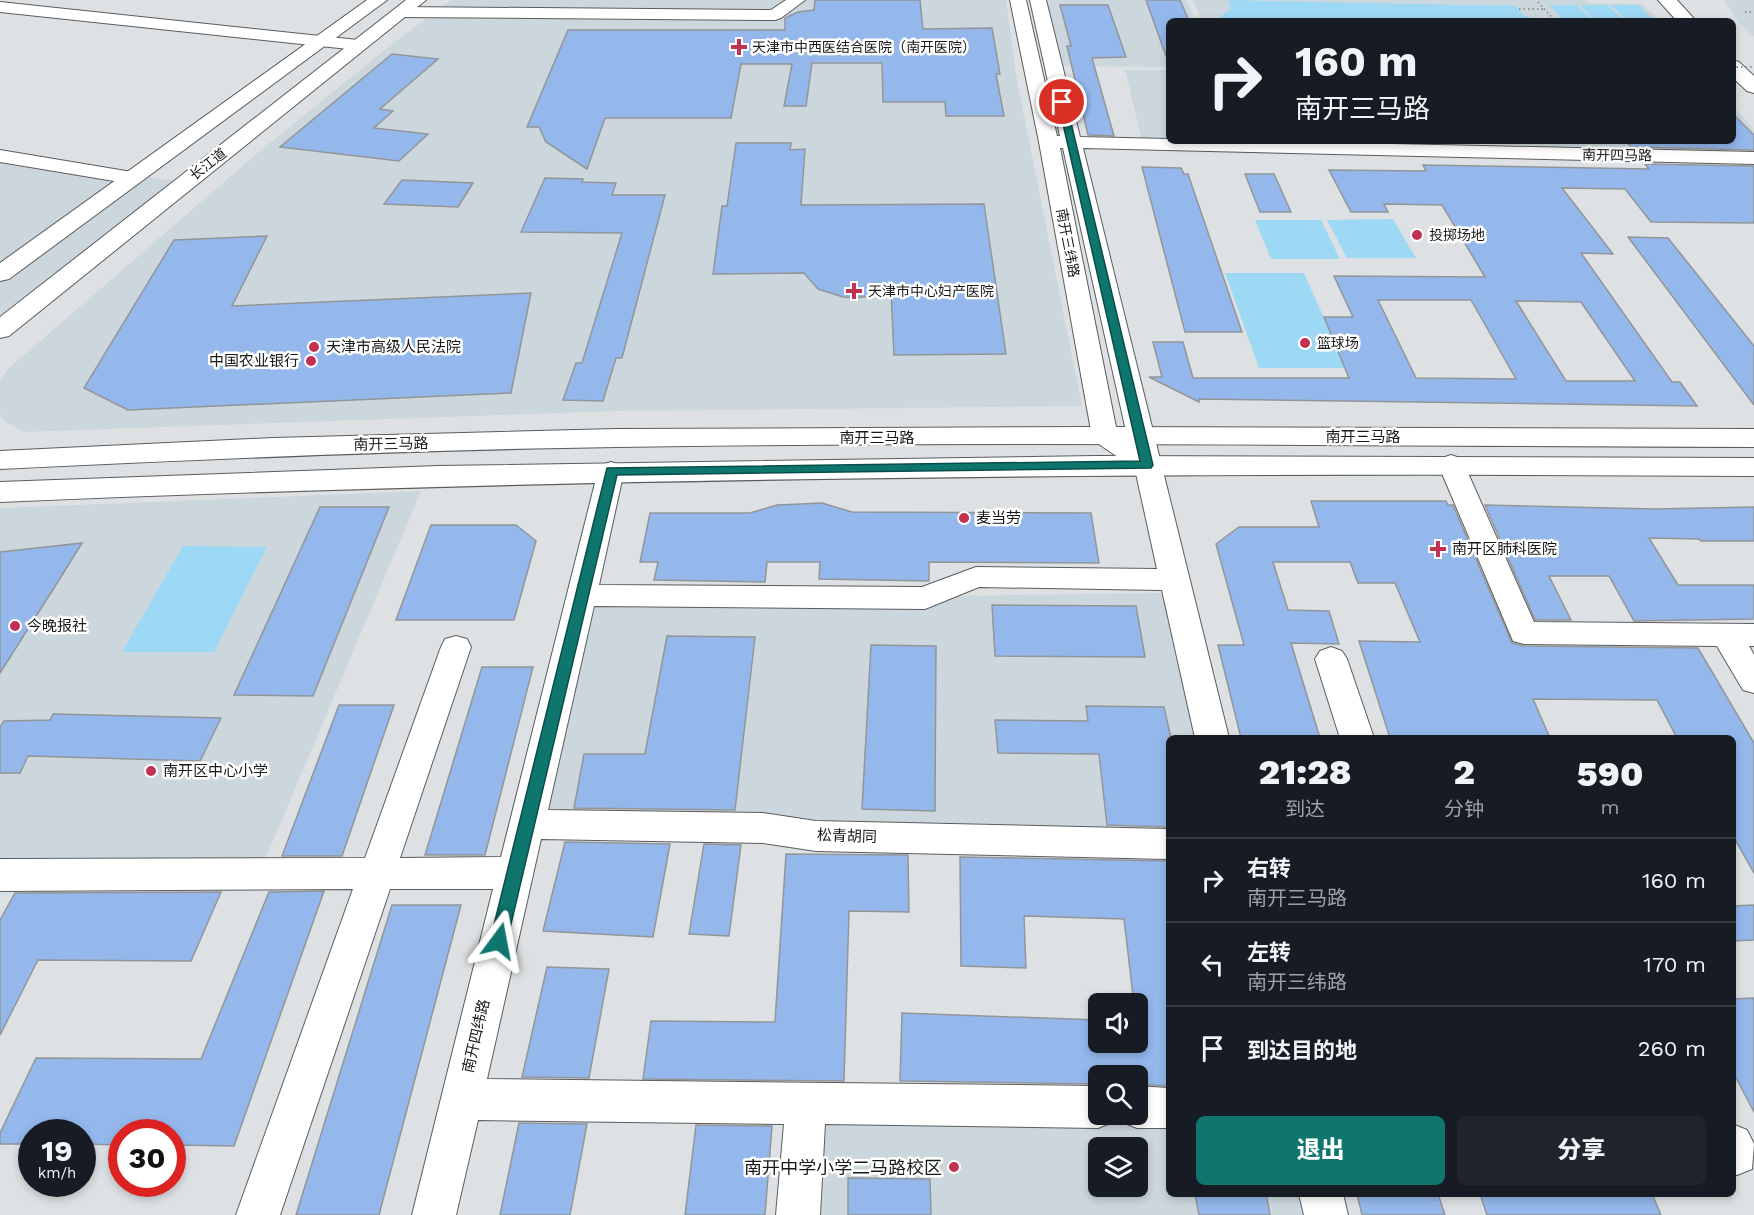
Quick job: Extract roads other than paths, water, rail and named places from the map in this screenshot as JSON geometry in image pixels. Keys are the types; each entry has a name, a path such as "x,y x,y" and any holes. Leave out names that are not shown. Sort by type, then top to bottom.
{"main road":[{"path":"0,274 378,0"},
{"path":"1667,0 1684,18"},
{"name":"长江道","path":"0,330 409,6"},
{"path":"1742,62 1754,87"},
{"name":"南开三马路","path":"0,460 273,447 615,438 1139,436 1754,438"},
{"path":"0,445 68,458"},
{"name":"南开三马路","path":"5,492 253,480 611,471 1147,465 1451,464 1754,467"}],"street":[{"path":"409,6 775,15 797,0"},
{"name":"南开三纬路","path":"1018,0 1105,436"},
{"name":"南开三纬路","path":"1038,0 1211,735"},
{"path":"0,7 358,45"},
{"name":"南开四马路","path":"1048,142 1754,158"},
{"path":"0,156 132,178"},
{"path":"1105,436 1147,465"},
{"path":"1451,464 1524,633 1740,635 1754,681"},
{"name":"南开四纬路","path":"434,1215 611,471"},
{"path":"581,595 925,598 976,577 1174,580"},
{"path":"258,1215 456,647"},
{"path":"1331,659 1356,735"},
{"name":"松青胡同","path":"527,824 763,828 816,836 1166,844"},
{"path":"0,875 515,873"},
{"path":"461,1099 1088,1107"},
{"path":"798,1215 806,1103"},
{"path":"1148,1107 1166,1108"},
{"path":"1322,1197 1326,1215"}],"place":[{"name":"天津市中西医结合医院（南开医院）","path":"739,47"},
{"name":"投掷场地","path":"1417,235"},
{"name":"天津市中心妇产医院","path":"854,291"},
{"name":"篮球场","path":"1305,343"},
{"name":"天津市高级人民法院","path":"314,347"},
{"name":"中国农业银行","path":"311,361"},
{"name":"麦当劳","path":"964,518"},
{"name":"南开区肺科医院","path":"1438,549"},
{"name":"今晚报社","path":"15,626"},
{"name":"南开区中心小学","path":"151,771"},
{"name":"南开中学小学二马路校区","path":"954,1167"}]}
